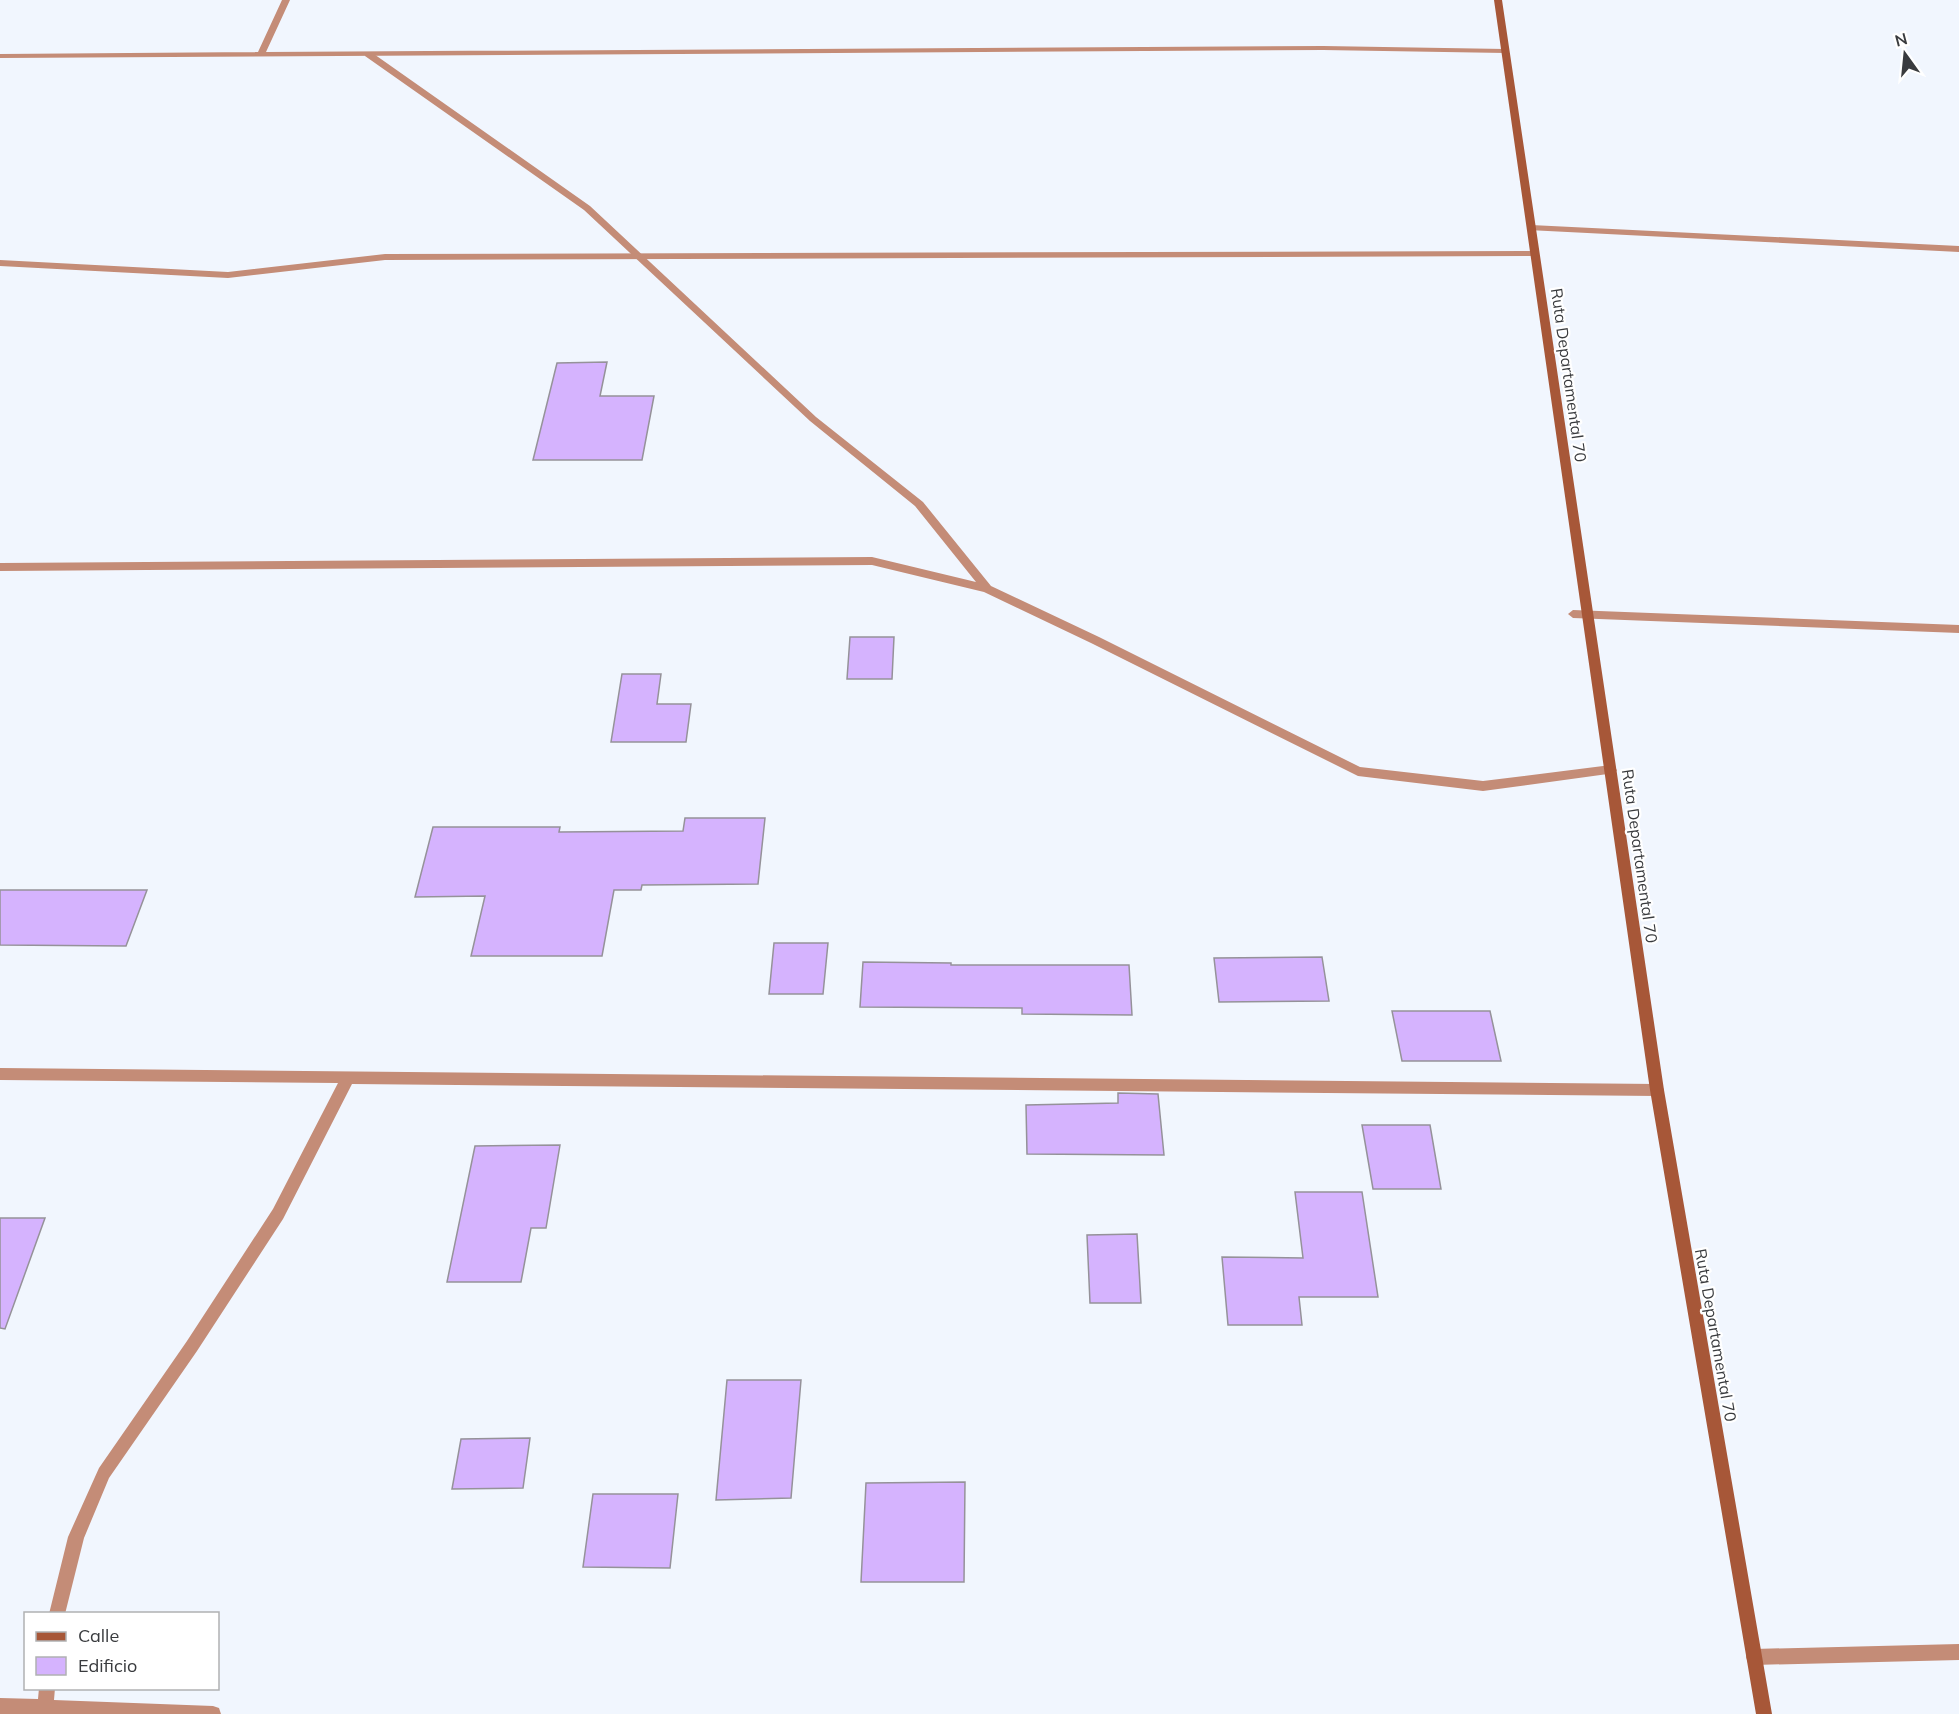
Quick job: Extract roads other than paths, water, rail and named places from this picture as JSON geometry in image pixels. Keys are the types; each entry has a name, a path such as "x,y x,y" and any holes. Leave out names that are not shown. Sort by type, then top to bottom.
{"main road":[{"name":"Ruta Departamental 70","path":"1498,0 1657,1090 1764,1714"}],"street":[{"path":"261,54 286,0"},
{"path":"0,56 1323,48 1505,51"},
{"path":"368,54 587,208 813,419 919,504 987,589"},
{"path":"1531,228 1959,249"},
{"path":"0,263 228,275 385,257 1535,255"},
{"path":"0,567 872,561 987,589 1116,650 1358,771 1483,786 1611,770"},
{"path":"1573,614 1959,629"},
{"path":"0,1074 1657,1090"},
{"path":"57,1612 76,1537 104,1473 192,1346 278,1214 348,1077"},
{"path":"1754,1657 1959,1652"},
{"path":"45,1708 47,1690"},
{"path":"0,1706 213,1714"}]}
